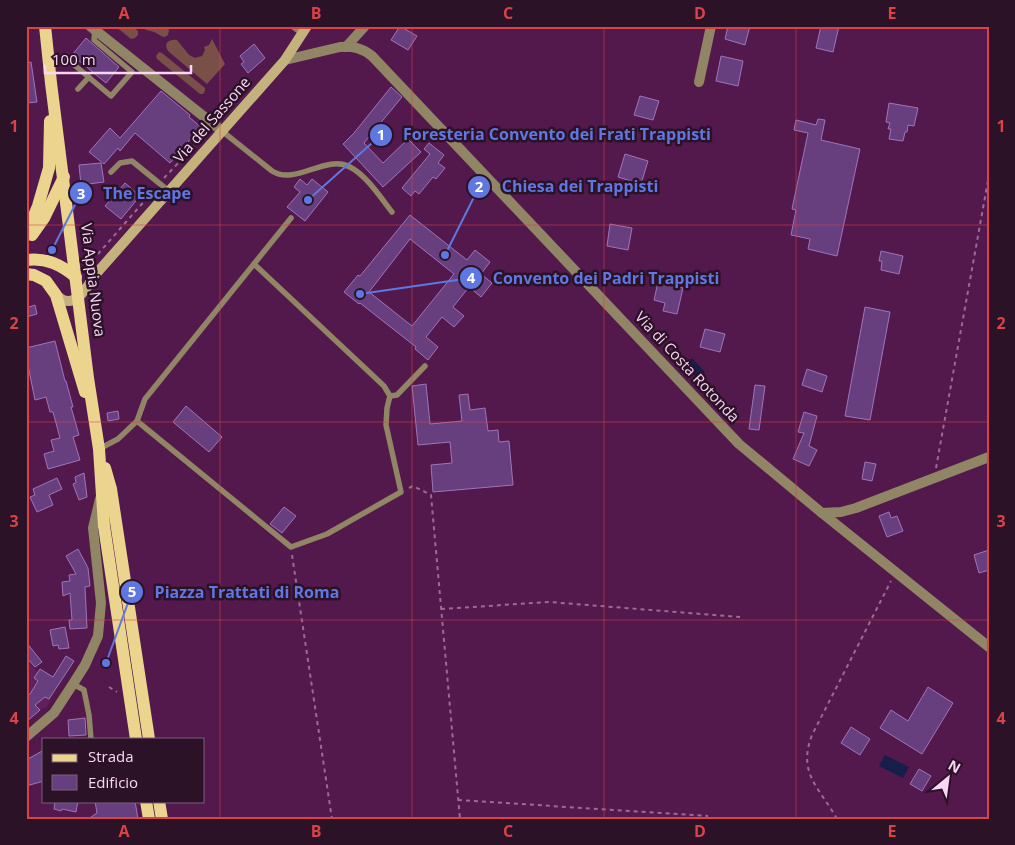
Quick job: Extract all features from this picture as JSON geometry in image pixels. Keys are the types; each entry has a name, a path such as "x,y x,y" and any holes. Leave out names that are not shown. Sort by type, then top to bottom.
{"main road":[{"name":"Via Appia Nuova","path":"45,26 88,378 99,449 104,526 136,738"},
{"name":"Via del Sassone","path":"79,297 95,276 285,60 305,30"},
{"path":"26,235 38,206 49,168 51,83"},
{"path":"26,241 44,218 64,176"},
{"path":"26,260 41,259 52,262 64,267 76,277 82,279 95,276"},
{"path":"26,274 34,275 46,281 56,295 63,300 72,301 79,297"},
{"path":"56,295 81,382 96,424"},
{"name":"Via Appia Nuova","path":"99,449 111,489 150,738"},
{"path":"146,802 149,819"},
{"path":"159,802 162,819"}],"street":[{"path":"285,60 346,46 365,26"},
{"path":"699,82 711,26"},
{"path":"92,28 222,132"},
{"name":"Via di Costa Rotonda","path":"346,46 363,50 376,60 728,434 822,513 989,647"},
{"path":"822,513 833,513 850,509 989,458"},
{"path":"26,737 54,713 74,684 98,636 101,603 93,528 101,496"}],"lane":[{"path":"292,26 305,30"},
{"path":"66,58 111,96 132,72 94,40 92,28"},
{"path":"78,89 89,77"},
{"path":"222,132 272,171 280,175 291,175 335,164 350,167 360,173 392,212"},
{"path":"111,172 120,162 132,161 170,192"},
{"path":"99,449 118,439 137,421 146,399 291,218"},
{"path":"137,421 291,547 327,534 401,492 386,425 390,396 384,386 254,264"},
{"path":"390,396 397,395 425,366"},
{"path":"74,684 84,690 91,738"}],"path":[{"path":"84,261 87,264 90,263 202,138"},
{"path":"934,478 989,175"},
{"path":"401,492 413,486 431,495 460,819"},
{"path":"291,547 332,819"},
{"path":"837,819 809,773 807,760 809,745 812,735 896,572"},
{"path":"441,609 549,602 740,617"},
{"path":"458,800 708,816"}],"shaded area":[{"path":"115,26 132,26 138,31 138,35 131,39"},
{"path":"139,26 167,26 169,30 168,35 163,37"},
{"path":"212,39 225,64 207,84 168,51 166,46 169,41 177,40 189,55 195,58 202,56 205,50 204,47 209,45"},
{"path":"159,52 205,88 203,94 200,94 157,59 156,56"},
{"path":"26,659 38,673 38,681 33,690 51,700 46,708 44,707 26,723"}],"water":[{"path":"692,358 705,372 698,379 685,365"},
{"path":"885,755 909,767 903,778 879,766"}],"building":[{"path":"400,26 417,36 408,50 391,40"},
{"path":"728,26 750,26 745,45 725,39"},
{"path":"821,26 839,26 833,52 816,48"},
{"path":"86,38 119,67 106,83 72,55"},
{"path":"254,44 265,58 248,73 241,64 244,62 240,56"},
{"path":"721,56 743,61 738,86 716,81"},
{"path":"31,62 37,102 26,103 26,63"},
{"path":"391,87 402,97 364,143 383,163 408,139 421,152 383,187 343,144"},
{"path":"161,91 190,115 189,117 201,127 170,163 135,133 120,151 118,148 104,164 89,152 110,128 120,138"},
{"path":"640,96 659,101 653,120 634,115"},
{"path":"889,103 918,108 914,126 908,125 903,141 889,139 891,129 888,129 890,123 886,122"},
{"path":"818,119 825,120 821,140 860,149 837,256 808,249 810,239 791,235 796,210 792,209 808,133 794,130 796,120 816,125"},
{"path":"429,143 444,155 438,163 445,168 436,179 433,177 419,194 415,191 411,196 402,188 430,154 424,149"},
{"path":"625,154 648,161 641,184 618,177"},
{"path":"101,163 104,182 81,185 79,165"},
{"path":"300,179 307,185 312,179 328,192 305,221 287,207 300,192 294,187"},
{"path":"125,183 140,196 121,219 105,206"},
{"path":"410,215 467,260 475,250 490,262 481,274 492,283 481,297 469,287 453,307 464,316 454,327 442,317 426,337 438,347 428,360 415,349 416,347 344,292 358,275 360,276","holes":["410,239 454,274 412,326 369,292"]},
{"path":"610,224 632,228 628,250 607,246"},
{"path":"881,251 903,256 899,274 881,270 882,261 879,261"},
{"path":"658,282 683,288 677,314 663,311 665,303 654,300"},
{"path":"35,305 37,314 26,317 26,308"},
{"path":"865,307 890,312 870,420 845,416"},
{"path":"705,329 725,334 720,352 700,347"},
{"path":"55,341 79,435 73,437 80,460 48,469 44,454 54,451 51,440 60,438 53,412 50,412 46,397 35,400 26,348"},
{"path":"807,369 827,376 822,392 802,385"},
{"path":"426,384 430,424 462,421 459,395 468,394 470,410 485,408 488,431 498,430 499,442 509,441 513,485 433,492 431,465 452,463 450,442 418,445 412,386"},
{"path":"755,385 765,386 759,430 749,429"},
{"path":"186,406 222,437 209,452 173,422"},
{"path":"118,411 119,419 108,421 107,413"},
{"path":"804,412 817,416 809,446 817,450 809,466 793,459 804,433 798,432"},
{"path":"865,462 876,464 872,481 862,479"},
{"path":"84,473 87,497 79,500 73,484 76,483 75,477"},
{"path":"57,478 62,489 49,495 53,505 37,512 30,497 35,495 33,489"},
{"path":"284,507 296,516 282,533 270,524"},
{"path":"889,512 891,518 897,516 903,531 887,537 879,516"},
{"path":"78,549 88,568 90,586 85,587 87,628 70,629 69,620 72,620 70,593 63,596 62,582 70,581 69,575 76,574 66,556"},
{"path":"989,550 989,570 979,573 974,555"},
{"path":"65,627 69,648 59,649 58,645 53,646 50,630"},
{"path":"26,642 42,662 35,667 26,657"},
{"path":"66,656 74,661 49,699 45,697 35,705 40,710 26,722 26,697 38,681 34,678 40,669 53,677"},
{"path":"928,687 953,703 922,754 880,728 891,710 908,721"},
{"path":"85,718 86,735 69,736 68,720"},
{"path":"851,727 870,739 860,755 841,743"},
{"path":"42,751 42,782 26,786 26,760"},
{"path":"919,769 931,776 922,791 910,784"},
{"path":"55,802 78,802 76,812 54,809"},
{"path":"95,802 135,802 138,819 88,819 97,813"}],"place":[{"name":"Foresteria Convento dei Frati Trappisti","path":"308,200"},
{"name":"The Escape","path":"52,250"},
{"name":"Chiesa dei Trappisti","path":"445,255"},
{"name":"Convento dei Padri Trappisti","path":"360,294"},
{"name":"Piazza Trattati di Roma","path":"106,663"}]}
